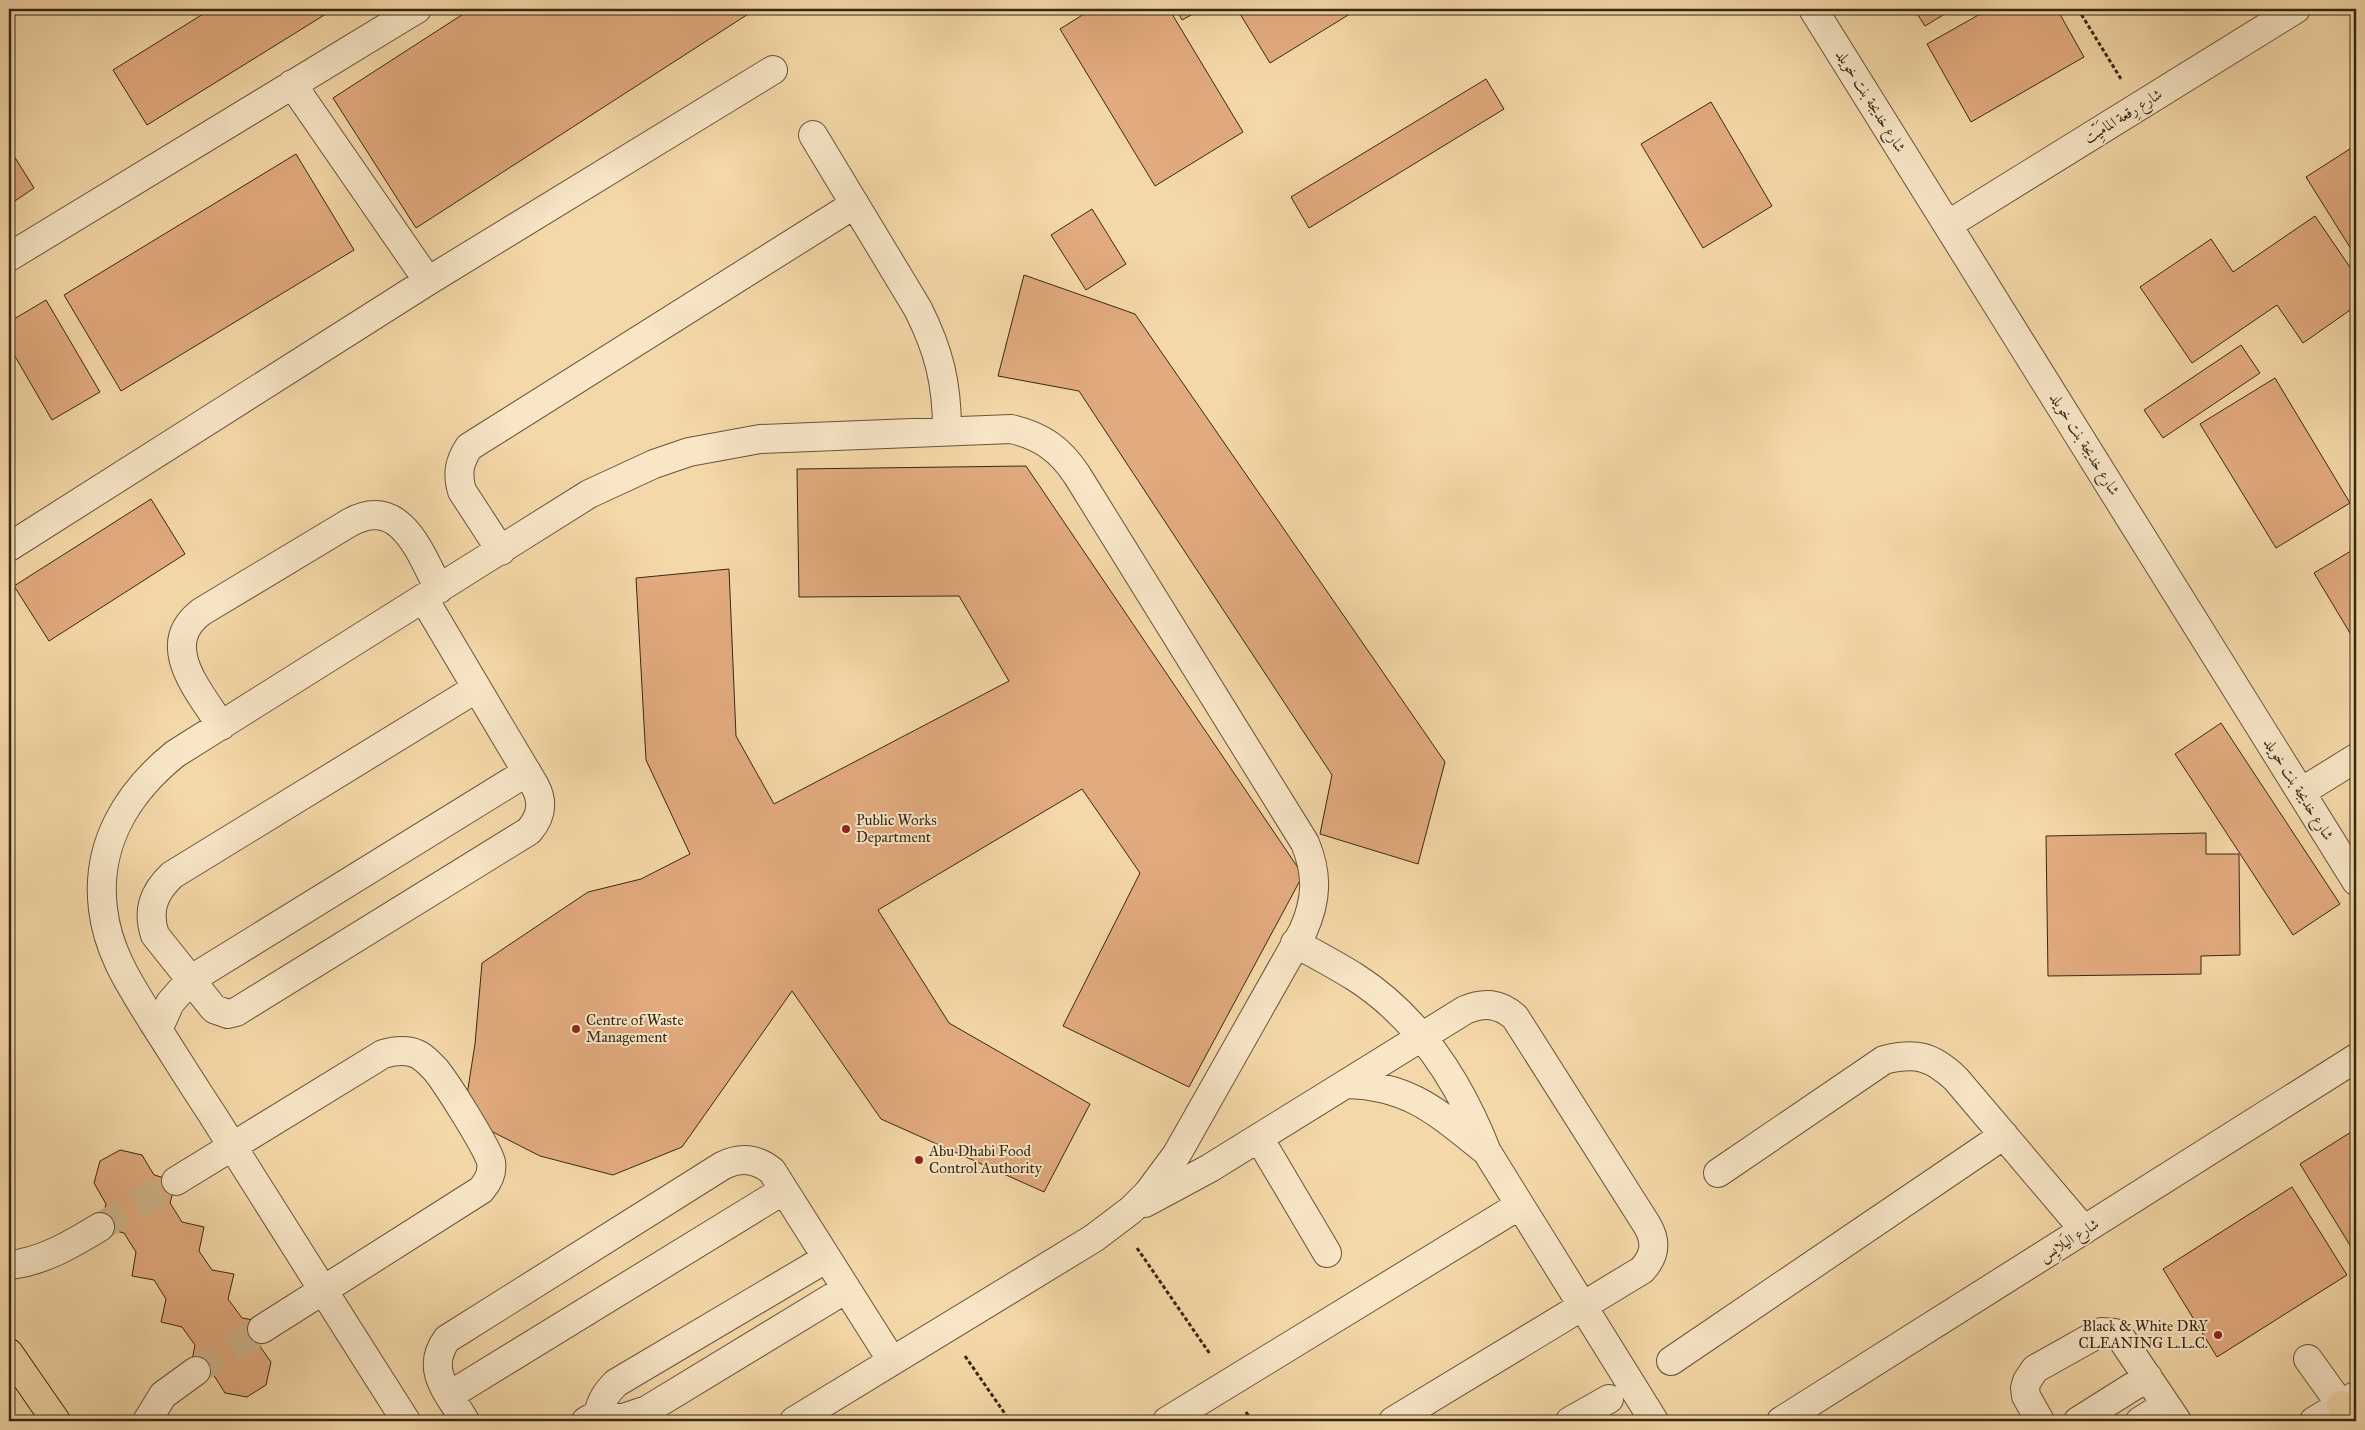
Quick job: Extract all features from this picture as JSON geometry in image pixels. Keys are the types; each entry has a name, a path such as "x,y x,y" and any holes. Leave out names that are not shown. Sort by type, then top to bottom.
{"main road":[{"path":"9,1353 56,1421"}],"street":[{"path":"9,257 417,9"},
{"name":"شارع خديجة بنت خويلد","path":"1813,9 1949,224 2356,881"},
{"name":"شارع رِقعة المامَيِّت","path":"1949,224 2296,9"},
{"path":"9,547 428,280 773,70"},
{"path":"292,84 428,280"},
{"path":"813,135 918,309 929,332 938,355 944,380 947,430"},
{"path":"500,551 462,491 458,480 461,462 469,447 855,204"},
{"path":"406,1421 158,1030 115,958 107,933 102,891 106,858 113,833 123,810 155,770 175,754 589,494 646,467 689,452 760,439 947,430 1011,429 1027,433 1057,449 1068,460 1305,843 1315,872 1315,887 1309,917 1177,1154 1148,1193 1125,1215 1094,1238 794,1421"},
{"path":"221,726 188,671 181,650 185,628 192,619 349,523 369,516 390,518 407,531 432,594 477,688 527,772 539,795 541,804 536,823 529,831 236,1012 220,1013 214,1009 162,947 155,935 151,922 151,909 155,896 162,884 172,875 477,688"},
{"path":"2301,792 2356,758"},
{"path":"158,1030 170,1003 190,980 527,772"},
{"path":"1295,943 1355,977 1408,1020 1421,1037 1460,1091 1475,1121 1487,1152 1654,1421"},
{"path":"1125,1215 1184,1184 1421,1037 1475,1006 1497,1005 1511,1013 1647,1225 1654,1241 1654,1249 1648,1264 1642,1270 1393,1421"},
{"path":"176,1181 383,1054 406,1051 418,1054 436,1070 487,1153 491,1162 491,1173 488,1182 481,1190 262,1329"},
{"path":"1718,1173 1884,1060 1904,1055 1924,1057 1942,1065 2084,1230"},
{"name":"شارع اليَلايِس","path":"1781,1421 2356,1058"},
{"path":"1347,1084 1386,1088 1424,1104 1487,1152"},
{"path":"1671,1361 2004,1135"},
{"path":"1259,1138 1327,1253"},
{"path":"465,1421 438,1375 436,1366 437,1356 447,1339 722,1166 742,1159 753,1160 772,1171 892,1361"},
{"path":"450,1395 784,1190"},
{"path":"1167,1421 1520,1204"},
{"path":"9,1265 36,1259 57,1251 100,1227"},
{"path":"827,1258 616,1383 607,1391 592,1418 623,1418 647,1410 846,1288"},
{"path":"2040,1421 2026,1396 2026,1381 2030,1375 2041,1365 2094,1334 2108,1332 2121,1338 2172,1413 2140,1421"},
{"path":"2308,1359 2351,1404 2314,1421"},
{"path":"147,1421 163,1395 196,1371"},
{"path":"2078,1421 2148,1377"},
{"path":"1570,1421 1609,1399"}],"path":[{"path":"2078,9 2138,107"},
{"path":"1125,1215 1206,1347"},
{"path":"947,1328 1010,1421"}],"building":[{"path":"211,9 334,9 147,125 113,70"},
{"path":"471,9 756,9 416,228 333,98"},
{"path":"1092,9 1169,9 1243,132 1155,186 1060,29"},
{"path":"1176,9 1202,9 1182,20"},
{"path":"1237,9 1358,9 1270,63"},
{"path":"1914,9 1953,9 1925,26"},
{"path":"1989,9 2057,9 2084,57 1971,122 1927,44"},
{"path":"1486,79 1504,109 1309,228 1291,197"},
{"path":"1711,102 1772,206 1703,248 1641,144"},
{"path":"2356,145 2356,257 2306,177"},
{"path":"9,148 34,188 9,205"},
{"path":"296,154 354,250 121,391 64,295"},
{"path":"1092,209 1126,264 1086,290 1051,235"},
{"path":"2315,216 2356,276 2356,306 2303,343 2277,305 2192,363 2140,287 2211,239 2233,272"},
{"path":"1024,275 1135,314 1445,762 1418,864 1320,834 1332,775 1079,391 998,376"},
{"path":"46,300 100,392 52,420 9,346 9,322"},
{"path":"2241,345 2260,373 2163,438 2144,410"},
{"path":"2275,378 2350,503 2276,548 2200,424"},
{"name":"Public Works Department","path":"1026,466 1303,875 1189,1087 1063,1026 1140,873 1082,789 878,910 949,1023 1090,1104 1044,1192 881,1119 792,991 682,1147 613,1175 540,1156 487,1129 466,1101 475,1044 482,963 588,892 641,879 690,854 646,760 636,578 729,569 736,736 774,804 1009,681 959,596 799,597 797,469"},
{"path":"151,499 185,554 49,641 14,586"},
{"path":"2356,548 2356,643 2314,573"},
{"path":"2221,723 2340,904 2293,935 2175,754"},
{"path":"2206,833 2206,854 2239,854 2240,955 2201,956 2201,974 2048,976 2046,836"},
{"path":"2356,1129 2356,1255 2300,1164"},
{"path":"120,1150 142,1155 154,1175 176,1181 170,1203 182,1222 204,1227 199,1251 212,1270 234,1274 228,1299 242,1318 264,1322 259,1345 271,1362 266,1385 247,1397 225,1393 213,1374 190,1370 195,1345 182,1327 161,1322 166,1299 154,1280 132,1276 136,1252 124,1233 100,1227 106,1204 94,1183 100,1161"},
{"path":"2292,1187 2347,1275 2217,1357 2163,1269"}],"tunnel":[{"path":"100,1227 176,1181"},
{"path":"196,1371 262,1329"}],"place":[{"name":"Public Works Department","path":"846,829"},
{"name":"Centre of Waste Management","path":"576,1029"},
{"name":"Abu Dhabi Food Control Authority","path":"919,1160"},
{"name":"Black & White DRY CLEANING L.L.C.","path":"2218,1335"}]}
